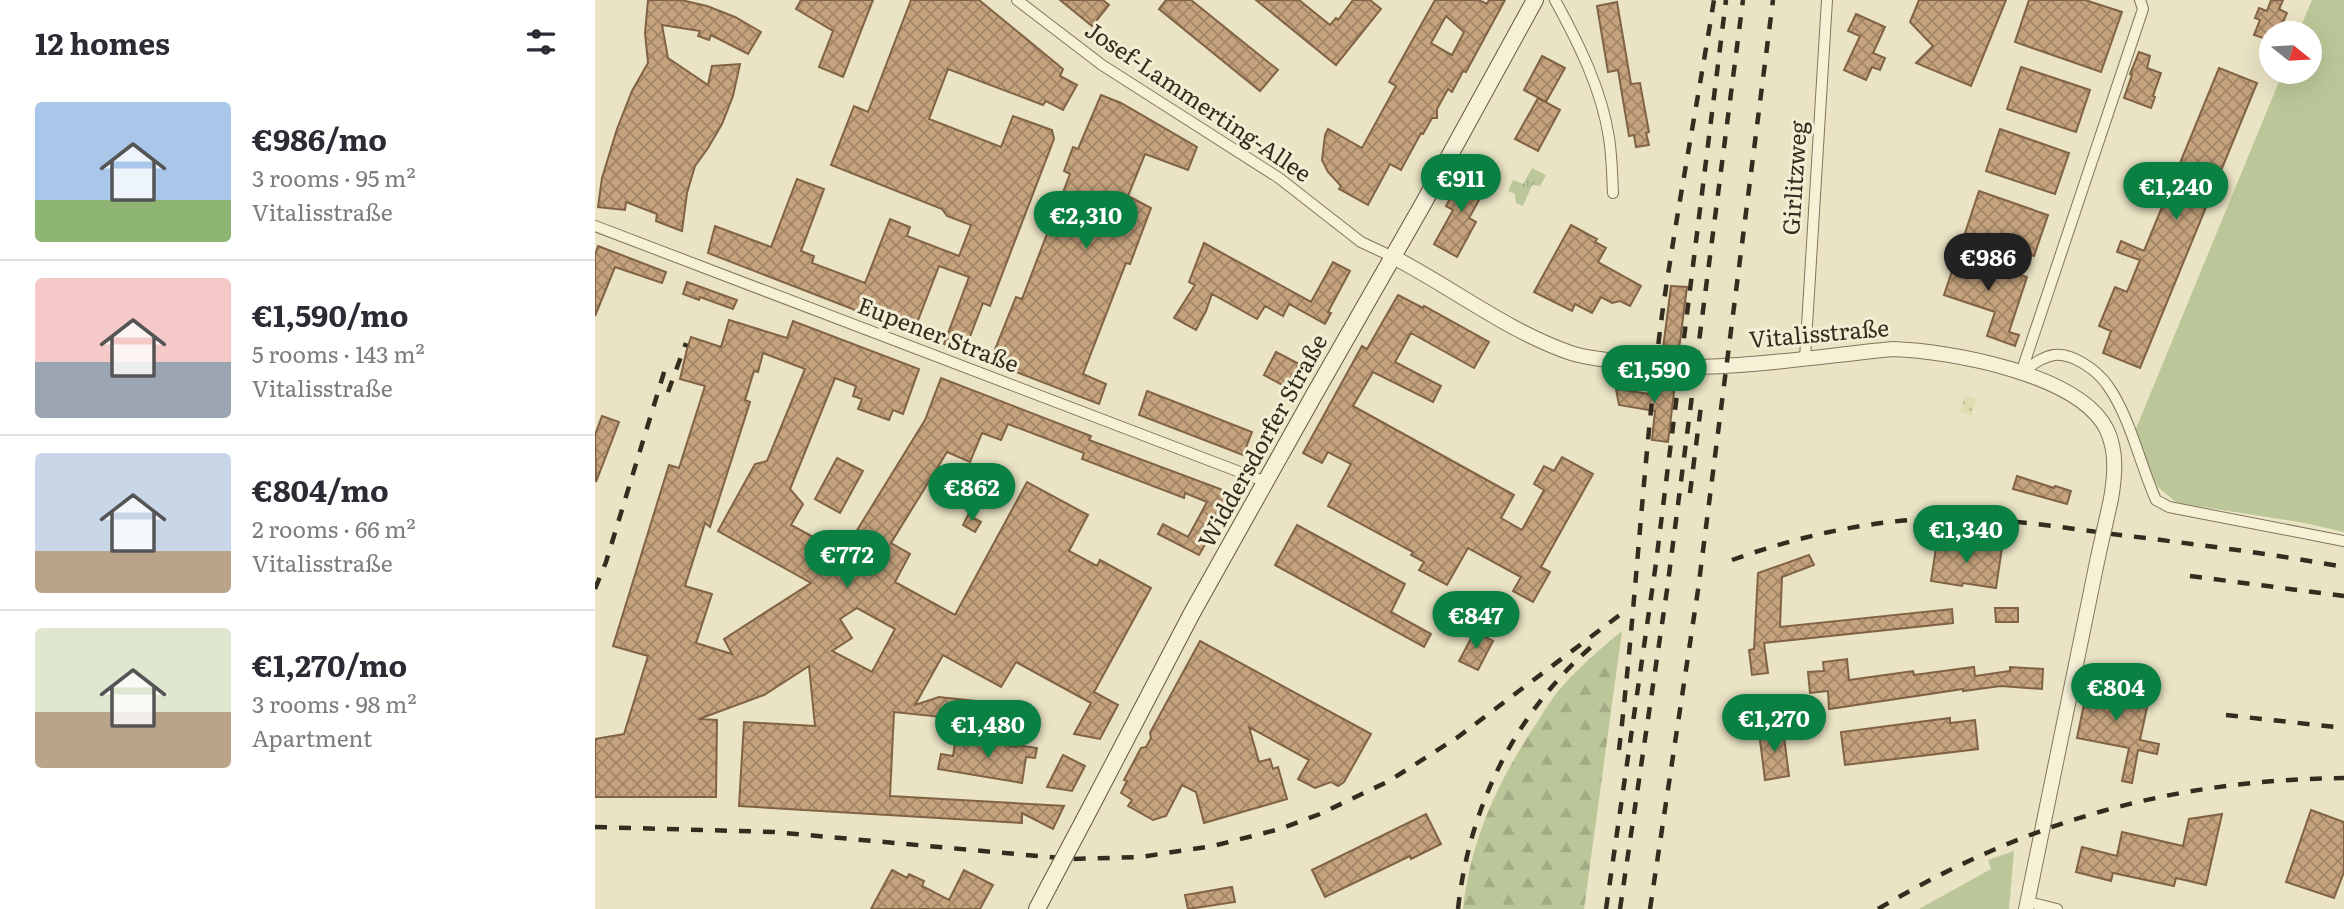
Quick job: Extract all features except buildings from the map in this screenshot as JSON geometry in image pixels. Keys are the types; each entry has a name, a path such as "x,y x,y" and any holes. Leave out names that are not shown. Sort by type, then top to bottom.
{"main road":[{"name":"Widdersdorfer Straße","path":"1037,909 1192,613 1535,0"}],"street":[{"name":"Josef-Lammerting-Allee","path":"1017,0 1101,65 1279,178 1361,242 1393,257"},
{"path":"1555,0 1592,78 1607,126 1613,193"},
{"name":"Girlitzweg","path":"1805,358 1827,0"},
{"path":"2021,373 2143,9 2140,0"},
{"name":"Eupener Straße","path":"595,226 1266,482"},
{"name":"Vitalisstraße","path":"1393,257 1537,340 1574,355 1624,363 1701,367 1893,349 1923,350 1961,356 2021,373 2068,392 2088,405 2110,438 2115,460 2111,499 2027,905 2057,909"},
{"path":"2021,373 2039,360 2053,355 2067,356 2097,374 2108,386 2123,415 2156,500 2169,507 2344,541"}],"shaded area":[{"path":"1965,395 1977,399 1971,416 1960,412"}],"green space":[{"path":"2312,0 2344,0 2344,532 2305,523 2177,503 2158,487 2144,459 2135,431 2278,84 2322,84 2322,21 2303,21"},
{"path":"1532,168 1546,175 1540,186 1532,185 1523,206 1516,203 1515,194 1508,191 1513,180 1523,184"},
{"path":"1622,631 1584,909 1463,909 1479,837 1496,794 1519,752 1559,690 1589,659"},
{"path":"2014,851 2009,909 1919,909 1991,869 1988,860"}],"railway":[{"path":"1619,750 1662,315 1714,0"},
{"path":"1606,909 1656,563 1726,0"},
{"path":"1620,909 1667,590 1743,0"},
{"path":"1650,909 1698,590 1773,0"},
{"path":"668,392 686,343"},
{"path":"595,589 606,562 665,369"},
{"path":"1690,493 1701,406"},
{"path":"1732,560 1839,530 1894,521 1950,518 2039,524 2344,567"},
{"path":"2190,576 2344,596"},
{"path":"595,827 774,832 1071,859 1140,857 1213,846 1280,829 1320,814 1389,781 1458,737 1625,611"},
{"path":"1458,909 1473,835 1500,766 1539,702 1591,647"},
{"path":"2226,715 2344,728"},
{"path":"1878,909 1989,852 2045,829 2102,811 2219,787 2344,778"}]}
